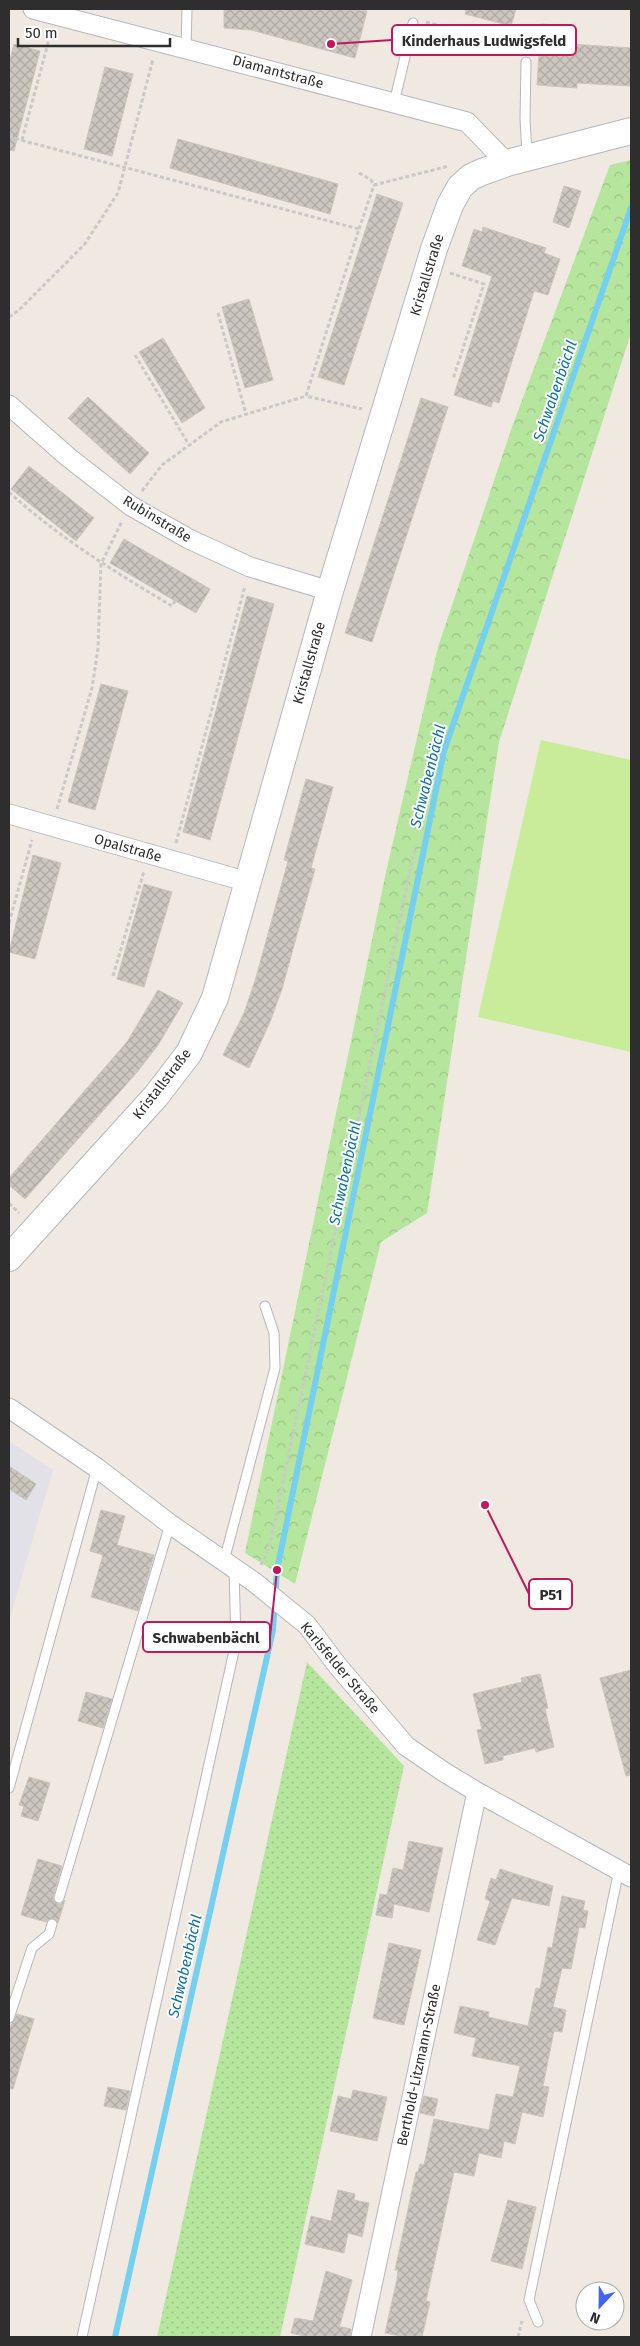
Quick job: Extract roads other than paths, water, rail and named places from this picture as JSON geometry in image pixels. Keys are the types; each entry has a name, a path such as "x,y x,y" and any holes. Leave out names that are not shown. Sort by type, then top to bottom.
{"street":[{"name":"Diamantstraße","path":"33,9 466,122 517,160"},
{"name":"Kristallstraße","path":"9,1258 156,1096 189,1053 215,998 330,591 429,266 450,205 460,186 471,176 517,160 631,131"},
{"name":"Rubinstraße","path":"9,405 68,457 131,506 189,539 250,567 330,591"},
{"name":"Opalstraße","path":"9,814 248,882"},
{"name":"Karlsfelder Straße","path":"9,1408 97,1468 170,1524 254,1582 307,1626 337,1665 406,1746 477,1792 625,1873"},
{"name":"Berthold-Litzmann-Straße","path":"361,2337 477,1792"}],"lane":[{"path":"186,48 187,9"},
{"path":"394,102 413,23"},
{"path":"517,160 525,120 526,62"},
{"path":"82,2337 236,1642 229,1565 275,1368 274,1332 266,1306"},
{"path":"9,1788 97,1468"},
{"path":"59,1898 170,1524"},
{"path":"538,2322 529,2300 625,1873"},
{"path":"9,2018 32,1948 49,1934 52,1924"}],"waterway":[{"name":"Schwabenbächl","path":"115,2337 273,1630 277,1570 444,751 631,208"}],"place":[{"name":"Kinderhaus Ludwigsfeld","path":"331,44"},
{"name":"P51","path":"485,1505"},
{"name":"Schwabenbächl","path":"277,1570"}]}
